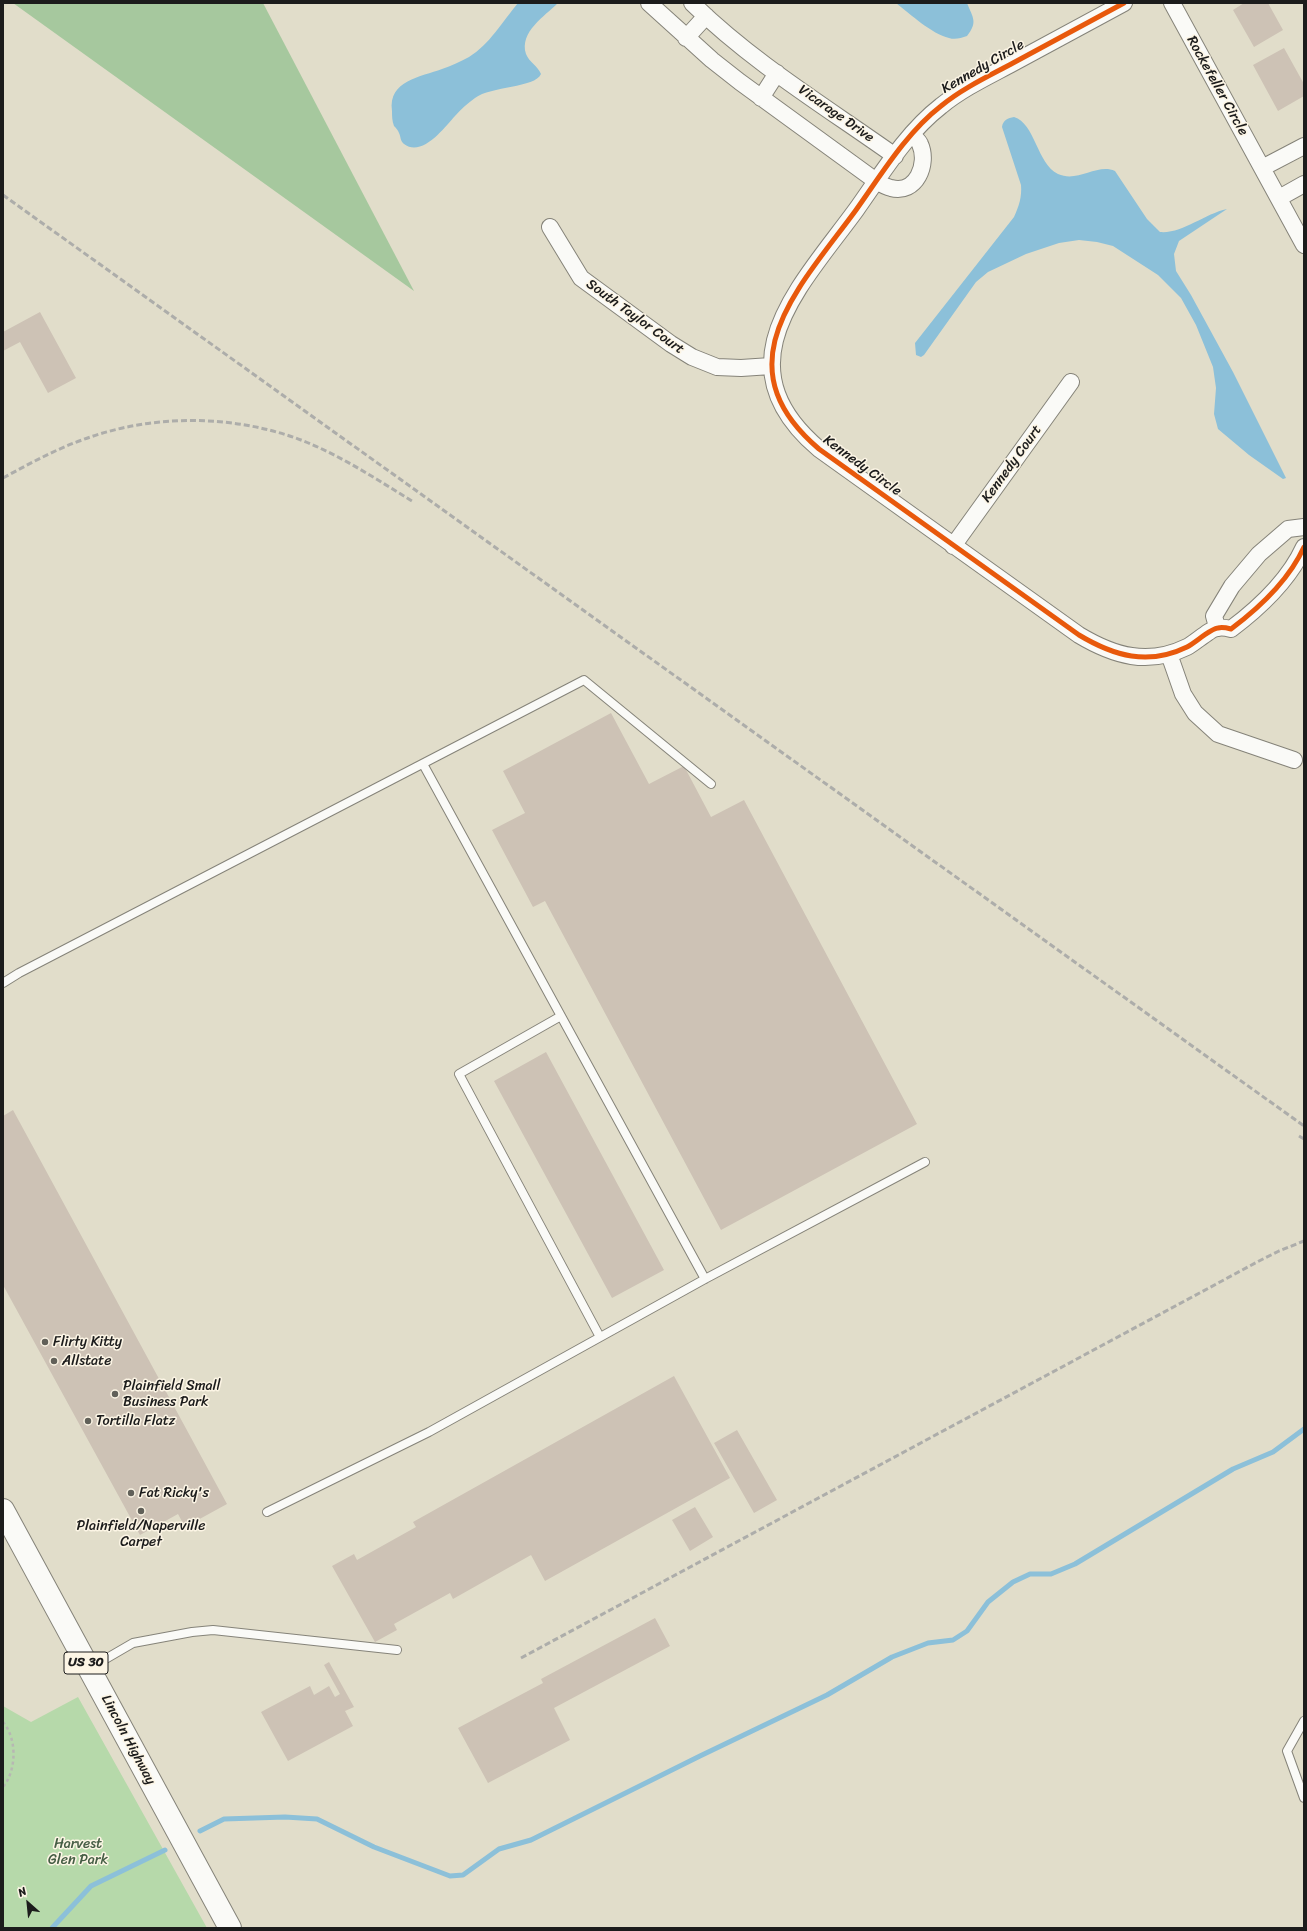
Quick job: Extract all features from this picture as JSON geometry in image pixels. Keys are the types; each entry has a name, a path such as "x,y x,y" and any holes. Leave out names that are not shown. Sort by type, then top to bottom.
{"main road":[{"name":"Lincoln Highway","path":"3,1510 230,1928"}],"street":[{"path":"649,3 712,60 761,98 876,182 891,189 904,188 912,184 922,171 924,161 920,143 912,135"},
{"name":"Vicarage Drive","path":"692,3 777,73 895,156"},
{"name":"Kennedy Circle","path":"1124,3 959,92 930,115 895,156 792,298 778,326 771,366 774,383 781,403 790,421 802,436 1079,635 1112,652 1129,656 1144,657 1169,654 1187,647 1217,628 1231,629 1260,605 1288,572 1304,547"},
{"name":"Rockefeller Circle","path":"1172,3 1262,168"},
{"path":"686,38 706,16"},
{"path":"761,98 777,73"},
{"path":"1304,146 1262,168 1304,245"},
{"path":"1279,198 1304,184"},
{"name":"South Taylor Court","path":"550,227 582,278 671,344 692,357 717,367 741,368 771,366"},
{"name":"Kennedy Court","path":"954,546 1071,382"},
{"path":"1217,628 1214,616 1232,586 1259,554 1288,529 1304,531"},
{"path":"1169,654 1183,694 1195,713 1218,734 1294,760"}],"lane":[{"path":"3,983 19,972 584,680 711,784"},
{"path":"423,764 705,1278"},
{"path":"561,1016 459,1074 600,1337"},
{"path":"267,1512 429,1432 705,1278 925,1162"},
{"path":"89,1668 133,1643 192,1632 213,1630 397,1650"},
{"path":"1304,1721 1287,1751 1304,1798"}],"path":[{"path":"3,1722 7,1726 13,1742 14,1763 7,1782 3,1787"}],"green space":[{"path":"13,3 263,3 414,291"},
{"name":"Harvest Glen Park","path":"78,1697 207,1928 3,1928 3,1706 31,1722"}],"water":[{"path":"518,3 558,3 534,25 526,39 526,54 541,74 537,79 522,85 482,94 467,104 439,133 425,144 418,147 411,147 404,144 392,120 392,101 395,92 408,81 452,65 476,52 495,32"},
{"path":"896,3 967,3 973,16 972,27 967,36 951,39 928,28"},
{"path":"1014,117 1027,127 1045,162 1058,174 1073,176 1101,169 1115,171 1147,219 1160,232 1177,230 1227,209 1179,241 1174,254 1176,271 1191,295 1233,372 1286,478 1283,479 1249,455 1218,429 1214,414 1216,388 1213,367 1196,325 1181,298 1158,275 1113,246 1079,240 1059,243 1026,254 988,272 976,282 924,355 921,357 916,355 915,343 1016,213 1021,197 1021,185 1002,127 1006,120"}],"building":[{"path":"1244,3 1268,3 1283,30 1254,47 1233,10"},
{"path":"1284,48 1304,84 1304,96 1278,111 1253,65"},
{"path":"40,312 76,378 48,393 20,342 3,351 3,332"},
{"path":"611,713 649,784 684,766 711,817 744,800 917,1124 721,1230 545,901 533,907 492,830 525,813 503,771"},
{"path":"546,1052 664,1270 612,1298 494,1081"},
{"name":"Plainfield Small Business Park","path":"13,1110 227,1504 185,1527 178,1514 140,1535 3,1285 3,1116"},
{"path":"674,1376 730,1478 545,1581 531,1555 453,1599 450,1593 394,1624 397,1630 375,1642 332,1566 354,1554 357,1560 416,1527 413,1522"},
{"path":"737,1430 777,1500 754,1513 714,1443"},
{"path":"695,1507 713,1537 690,1551 672,1520"},
{"path":"655,1618 670,1646 554,1708 570,1740 488,1783 458,1728 543,1683 541,1679"},
{"path":"329,1662 354,1707 345,1711 353,1726 288,1761 261,1712 310,1686 314,1695 329,1686 335,1697 340,1694 324,1665"}],"waterway":[{"path":"200,1831 224,1819 285,1817 317,1819 374,1847 450,1876 463,1875 499,1849 531,1840 827,1695 892,1657 928,1643 953,1640 967,1631 988,1602 1013,1582 1030,1574 1051,1574 1075,1564 1233,1469 1273,1452 1304,1429"},
{"path":"52,1928 91,1886 165,1850"}],"railway":[{"path":"3,195 1304,1126"},
{"path":"3,478 62,448 108,431 136,425 192,420 247,425 275,431 301,440 344,460 412,501"},
{"path":"1299,1136 1304,1139"},
{"path":"521,1658 1259,1261 1304,1241"}],"cycle path":[{"path":"1124,3 967,88 941,106 916,129 895,155 812,268 793,298 779,327 772,357 775,387 790,418 819,449 1079,635 1118,653 1145,657 1159,656 1173,653 1187,647 1215,629 1231,629 1262,603 1282,582 1298,559 1304,547"}],"place":[{"name":"Flirty Kitty","path":"45,1342"},
{"name":"Allstate","path":"54,1361"},
{"name":"Plainfield Small Business Park","path":"115,1394"},
{"name":"Tortilla Flatz","path":"88,1421"},
{"name":"Fat Ricky's","path":"131,1493"},
{"name":"Plainfield/Naperville Carpet","path":"141,1511"}]}
